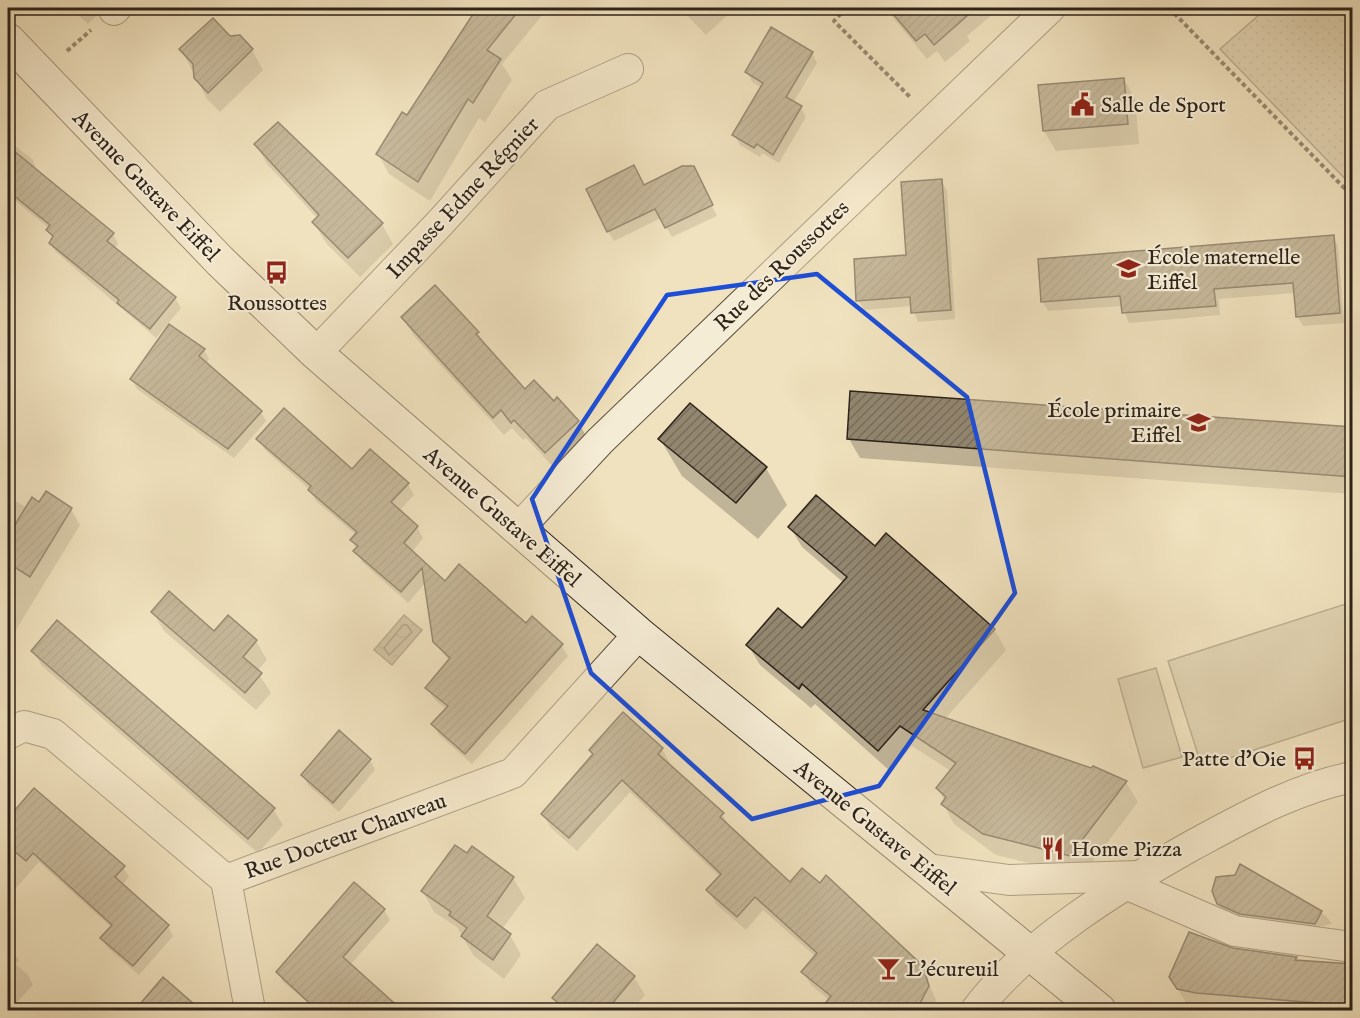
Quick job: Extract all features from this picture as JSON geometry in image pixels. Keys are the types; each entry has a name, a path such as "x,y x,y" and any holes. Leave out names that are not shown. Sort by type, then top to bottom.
{"main road":[{"name":"Avenue Gustave Eiffel","path":"8,39 220,261 316,353 639,634 1033,954 1088,1002"}],"street":[{"name":"Rue des Roussottes","path":"518,528 600,441 931,119 1050,8"},
{"name":"Impasse Edme Régnier","path":"316,353 441,223 547,105 628,69"},
{"name":"Rue Docteur Chauveau","path":"8,734 24,726 53,734 226,880 513,773 639,634"},
{"path":"976,1011 995,985 1076,919 1132,880 1246,814 1291,795 1353,777"},
{"path":"928,869 1009,880 1132,880 1235,931 1353,946"},
{"path":"226,880 250,1011"}],"path":[{"path":"846,8 834,21 931,119"},
{"path":"1169,8 1353,196"}],"highlighted area":[{"path":"817,274 967,397 1015,593 879,786 752,819 591,673 532,499 667,295"}],"shaded area":[{"path":"1267,8 1352,8 1352,186 1220,49"},
{"path":"1352,602 1352,718 1202,767 1168,661"},
{"path":"1156,668 1182,757 1143,768 1118,679"}],"water":[{"path":"404,615 422,630 392,665 374,650"}],"building":[{"path":"477,8 521,8 487,50 501,59 473,103 468,99 418,182 376,154 402,112 407,115"},
{"path":"888,8 976,8 934,45 925,34 916,41"},
{"path":"213,18 230,36 240,35 253,49 208,93 194,78 193,64 179,49"},
{"path":"771,27 813,52 786,97 802,106 773,155 757,144 754,148 732,135 763,83 745,72"},
{"name":"Salle de Sport","path":"1124,78 1128,124 1043,131 1038,85"},
{"path":"278,122 383,223 348,258 312,222 319,215 254,144"},
{"path":"8,146 114,233 107,241 176,297 150,329 117,303 119,300 49,243 53,236 46,230 50,225 8,191"},
{"path":"634,165 644,185 682,166 694,166 713,205 665,228 655,209 607,232 586,189"},
{"path":"942,179 951,310 911,313 910,297 856,301 854,259 906,255 901,182"},
{"path":"1334,235 1340,313 1296,317 1293,283 1214,289 1216,306 1122,313 1120,296 1041,302 1038,259"},
{"path":"435,285 479,332 476,334 525,389 534,380 554,401 557,397 579,421 545,453 514,420 511,423 501,410 493,418 401,317"},
{"path":"169,324 205,349 199,356 262,411 228,449 130,379"},
{"path":"850,391 1353,427 1353,477 847,439"},
{"path":"690,403 767,467 736,503 658,439"},
{"path":"284,408 352,469 370,449 409,483 391,502 418,526 404,543 445,581 459,564 526,623 532,616 563,644 465,754 431,724 448,706 425,688 450,658 433,642 422,568 401,592 353,551 358,546 350,540 357,532 308,490 311,486 256,439"},
{"path":"46,491 72,508 30,577 8,563 8,536 32,497 39,502"},
{"path":"816,495 875,546 886,533 995,629 923,710 1091,768 1093,766 1127,781 1070,856 983,834 941,804 946,797 936,788 956,763 900,726 878,751 802,684 799,689 746,645 778,608 802,628 847,577 788,527"},
{"path":"169,591 214,631 228,615 257,640 243,657 262,673 245,693 151,612"},
{"path":"57,620 275,808 248,839 31,651"},
{"path":"623,712 663,748 658,754 724,813 720,817 790,882 802,868 820,883 826,875 923,966 929,986 916,1011 819,1011 831,996 801,972 817,953 755,897 737,917 706,890 721,874 622,780 569,838 541,814 593,754 589,750"},
{"path":"339,730 371,759 333,803 301,775"},
{"path":"34,788 125,866 115,877 169,925 133,966 100,938 112,925 33,853 26,861 8,846 8,818"},
{"path":"455,845 467,853 472,846 514,877 487,916 511,934 493,960 461,936 467,928 449,915 451,912 421,891"},
{"path":"1240,864 1322,911 1315,924 1240,914 1217,904 1212,891 1216,877 1235,875"},
{"path":"354,882 385,909 343,957 403,1011 318,1011 276,972"},
{"path":"1189,932 1233,948 1297,957 1295,960 1353,964 1353,1006 1196,993 1177,989 1169,977"},
{"path":"597,944 635,976 606,1011 568,1011 552,998"},
{"path":"163,977 202,1011 134,1011"}],"place":[{"name":"Salle de Sport","path":"1083,104"},
{"name":"École maternelle Eiffel","path":"1129,269"},
{"name":"Roussottes","path":"277,273"},
{"name":"École primaire Eiffel","path":"1199,422"},
{"name":"Patte d'Oie","path":"1304,758"},
{"name":"Home Pizza","path":"1053,848"},
{"name":"L'écureuil","path":"888,968"}]}
